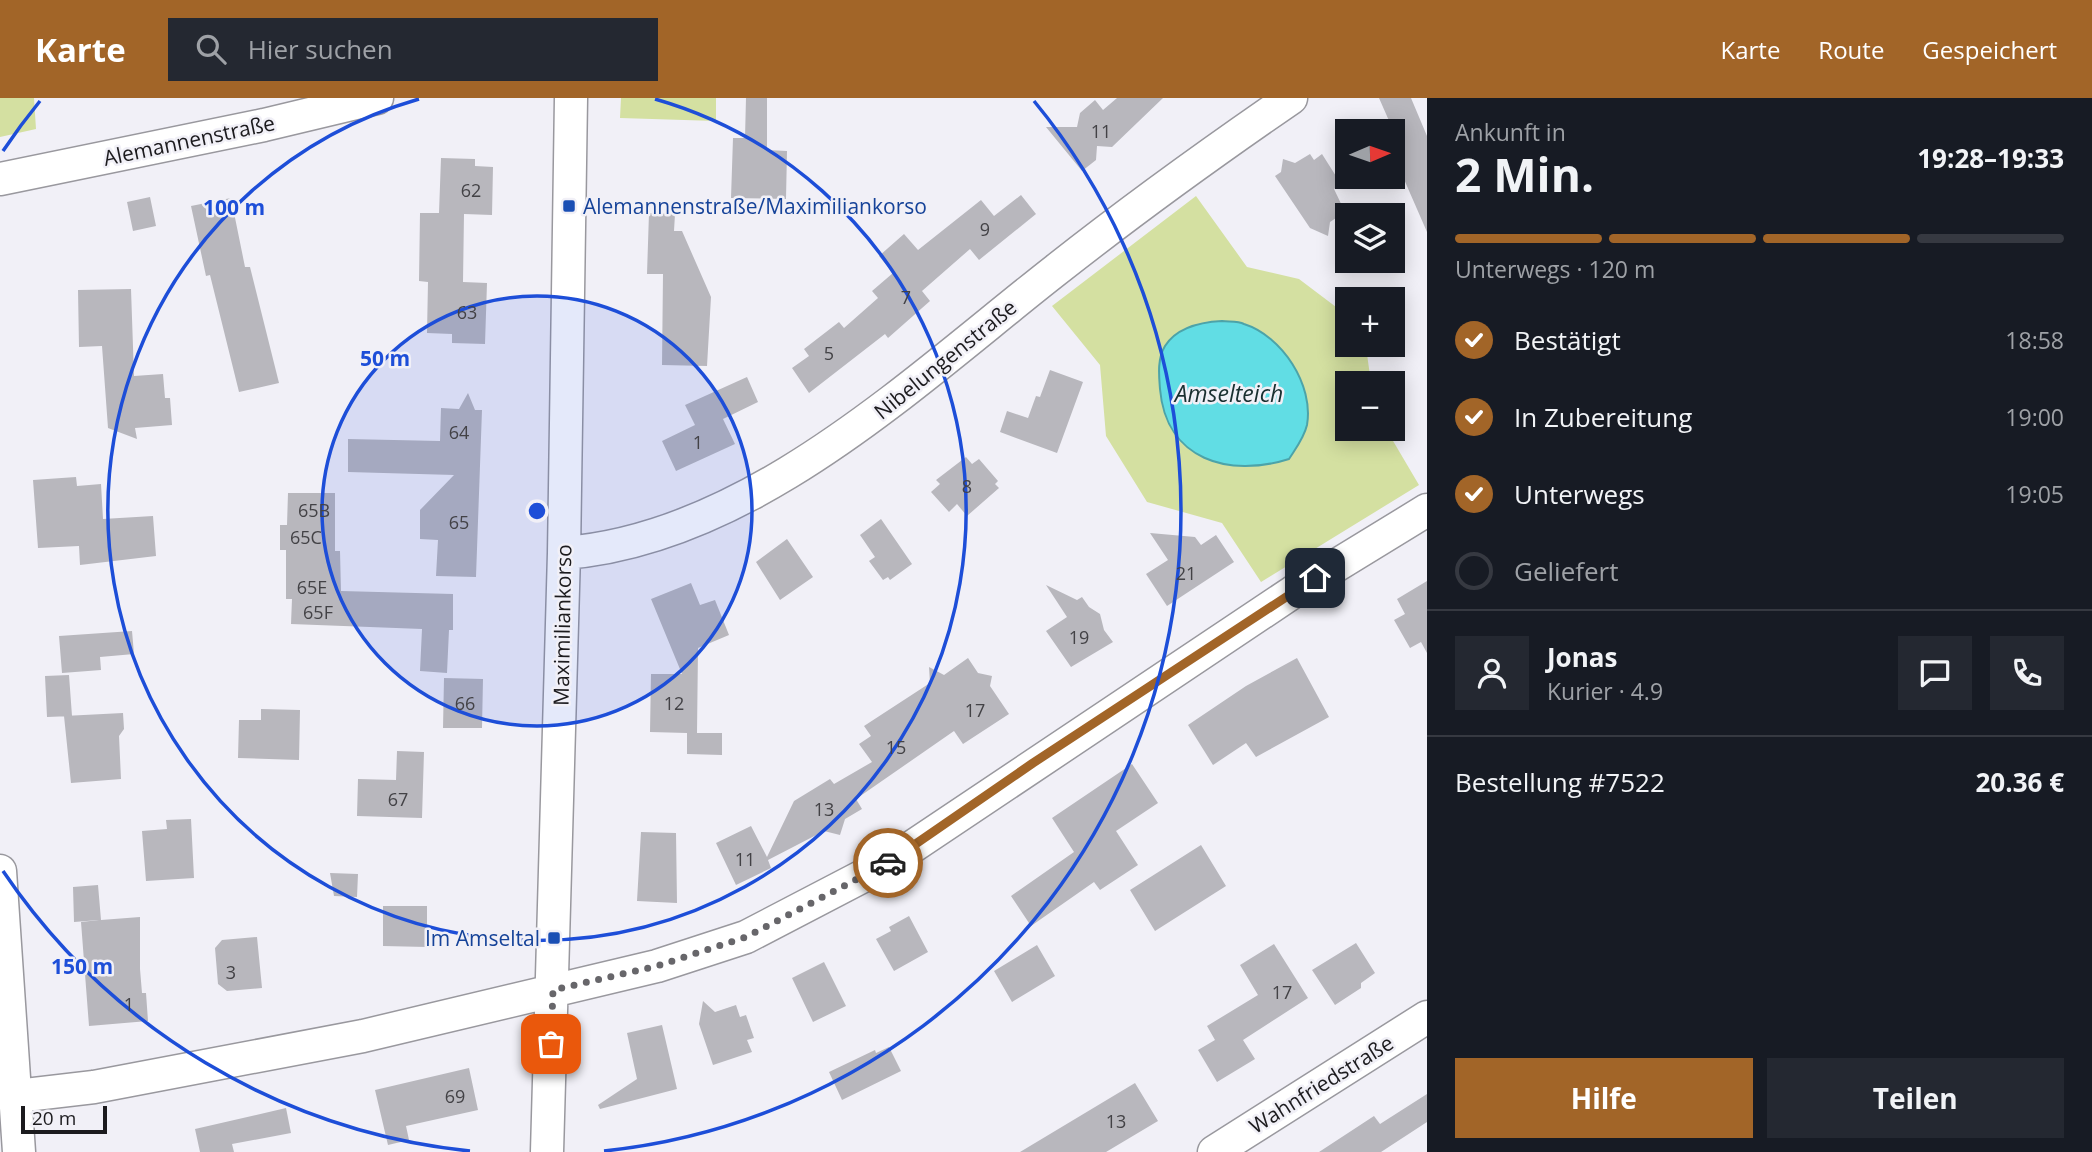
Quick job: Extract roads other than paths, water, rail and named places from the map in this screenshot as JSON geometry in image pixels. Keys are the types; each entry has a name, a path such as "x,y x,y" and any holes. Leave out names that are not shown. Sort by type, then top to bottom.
{"street":[{"name":"Alemannenstraße","path":"0,179 264,125 377,98"},
{"name":"Maximiliankorso","path":"547,1152 564,553 571,98"},
{"name":"Nibelungenstraße","path":"564,553 603,550 684,524 825,449 873,418 1055,270 1176,177 1291,98"},
{"path":"17,1096 107,1085 363,1036 657,966 746,937 834,894 888,863 1293,592 1427,510"},
{"path":"0,871 19,1152"},
{"name":"Wahnfriedstraße","path":"1214,1152 1427,1017"}],"water":[{"name":"Amselteich","path":"1222,321 1242,323 1271,339 1292,364 1300,379 1308,410 1307,425 1302,439 1289,459 1244,466 1223,464 1204,458 1174,433 1165,413 1160,389 1159,373 1165,346 1183,330 1198,324"}],"place":[{"name":"Alemannenstraße/Maximiliankorso","path":"569,206"},
{"name":"Im Amseltal","path":"554,938"}]}
